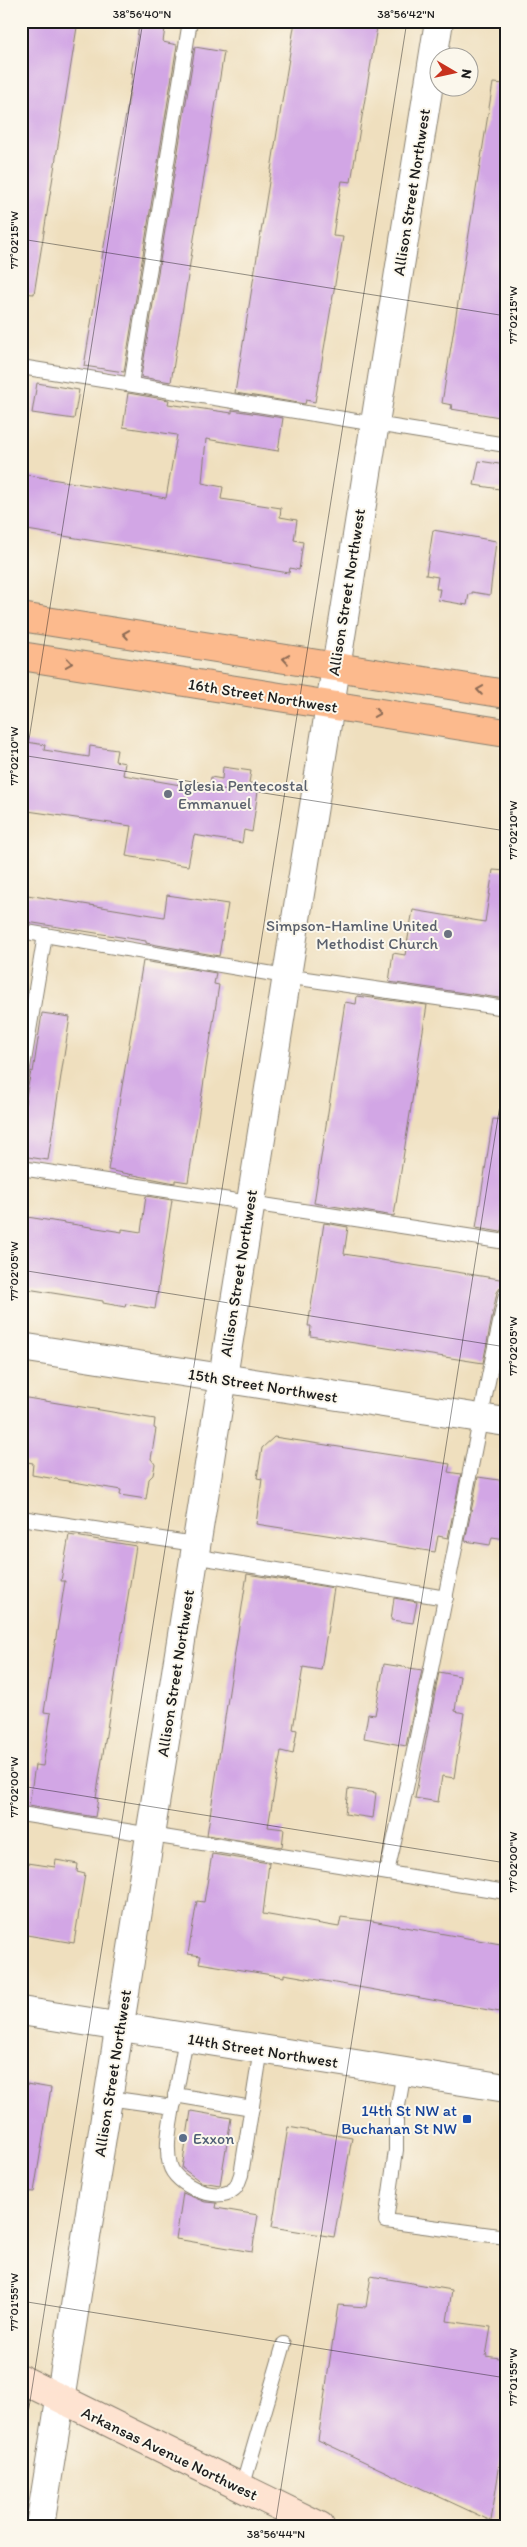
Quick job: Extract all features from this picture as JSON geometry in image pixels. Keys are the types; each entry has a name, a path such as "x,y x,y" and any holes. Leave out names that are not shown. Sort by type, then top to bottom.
{"main road":[{"path":"21,617 506,694"},
{"name":"16th Street Northwest","path":"21,656 506,733"},
{"name":"Arkansas Avenue Northwest","path":"21,2379 320,2526"}],"street":[{"name":"Allison Street Northwest","path":"40,2526 334,666 439,21"},
{"name":"15th Street Northwest","path":"21,1347 506,1422"},
{"name":"14th Street Northwest","path":"21,2011 506,2088"}],"lane":[{"path":"131,384 190,21"},
{"path":"21,367 506,445"},
{"path":"21,931 285,976 506,1008"},
{"path":"21,1079 45,935"},
{"path":"21,1168 506,1242"},
{"path":"387,1872 415,1752 479,1418 506,1294"},
{"path":"21,1518 446,1598"},
{"path":"21,1814 506,1892"},
{"path":"186,2038 168,2145 170,2166 177,2178 190,2188 209,2193 222,2193 236,2188 241,2175 261,2049"},
{"path":"404,2072 396,2117 396,2150 386,2221 506,2237"},
{"path":"108,2098 174,2101 252,2108"},
{"path":"242,2488 284,2344"}],"building":[{"path":"21,21 78,21 34,294 21,293"},
{"path":"140,21 166,21 163,42 177,45 124,372 84,366"},
{"path":"295,21 378,21 351,182 342,181 337,208 333,236 343,237 315,402 306,400 305,404 235,393"},
{"path":"195,47 224,52 171,382 141,377"},
{"path":"493,83 506,84 506,418 451,409 452,405 442,403"},
{"path":"37,383 79,390 74,419 32,413"},
{"path":"128,393 169,400 168,404 232,413 232,410 283,418 278,451 206,439 202,483 223,487 221,499 281,508 280,517 297,520 294,540 303,542 299,570 290,568 289,573 21,529 21,474 166,498 177,435 123,427"},
{"path":"479,461 506,465 506,490 474,485"},
{"path":"433,530 496,541 490,595 472,592 472,594 469,594 467,605 438,600 440,589 436,589 438,577 426,575"},
{"path":"21,741 45,745 44,750 89,757 90,746 117,750 115,761 125,763 123,775 209,790 211,777 222,779 223,767 251,771 249,783 259,784 252,832 244,830 242,843 194,835 188,866 126,856 131,826 21,810"},
{"path":"493,870 506,871 506,999 389,982 393,953 405,955 413,910 485,922"},
{"path":"21,894 164,917 167,895 228,904 219,956 146,943 146,941 21,921"},
{"path":"143,961 216,973 214,984 219,985 188,1182 175,1180 175,1183 108,1170"},
{"path":"357,996 427,1005 394,1216 314,1203 345,1002 356,1004"},
{"path":"42,1013 70,1017 48,1160 21,1156 21,1131 26,1096 31,1071 33,1072"},
{"path":"493,1119 506,1120 506,1203 501,1232 476,1228"},
{"path":"146,1196 172,1200 155,1309 126,1304 125,1307 103,1303 103,1301 21,1288 21,1216 122,1232 122,1229 141,1232"},
{"path":"324,1223 348,1227 344,1254 506,1280 506,1285 497,1292 483,1363 310,1336 311,1326 308,1326"},
{"path":"506,1338 506,1367 500,1366"},
{"path":"21,1397 155,1419 154,1428 156,1429 151,1459 155,1464 153,1475 149,1479 146,1499 120,1495 121,1490 32,1475 33,1463 21,1461"},
{"path":"274,1437 450,1464 448,1472 461,1474 448,1538 438,1536 435,1552 256,1524 262,1479 257,1478 262,1448"},
{"path":"478,1477 506,1481 506,1539 492,1537 490,1545 465,1541"},
{"path":"69,1535 136,1546 96,1798 98,1799 95,1817 29,1806 35,1765 43,1766 51,1713 44,1712 65,1581 61,1581"},
{"path":"247,1574 334,1588 321,1670 303,1667 293,1729 297,1730 293,1754 281,1751 268,1827 284,1829 282,1847 207,1835"},
{"path":"394,1598 417,1602 413,1623 391,1620"},
{"path":"384,1664 422,1670 406,1746 364,1738 368,1714 375,1715"},
{"path":"439,1672 460,1676 455,1711 464,1713 454,1778 442,1776 438,1802 415,1798"},
{"path":"348,1789 376,1793 373,1818 345,1814"},
{"path":"212,1854 269,1863 263,1914 339,1927 341,1917 506,1945 506,2005 501,2004 500,2012 284,1974 284,1977 199,1963 201,1956 188,1954 197,1901 204,1902"},
{"path":"56,1860 78,1864 77,1872 85,1874 74,1943 21,1934 21,1871 27,1872 28,1863 55,1867"},
{"path":"21,2083 51,2088 34,2192 21,2191"},
{"path":"191,2111 231,2118 220,2185 201,2182 182,2168"},
{"path":"288,2127 352,2138 334,2237 272,2227"},
{"path":"183,2193 205,2202 217,2203 216,2208 258,2215 252,2252 176,2239"},
{"path":"371,2276 452,2290 447,2321 491,2327 486,2356 506,2359 506,2425 491,2521 318,2440 338,2305 366,2307"}],"place":[{"name":"Iglesia Pentecostal Emmanuel","path":"168,794"},
{"name":"Simpson-Hamline United Methodist Church","path":"448,934"},
{"name":"14th St NW at Buchanan St NW","path":"467,2119"},
{"name":"Exxon","path":"183,2138"}]}
